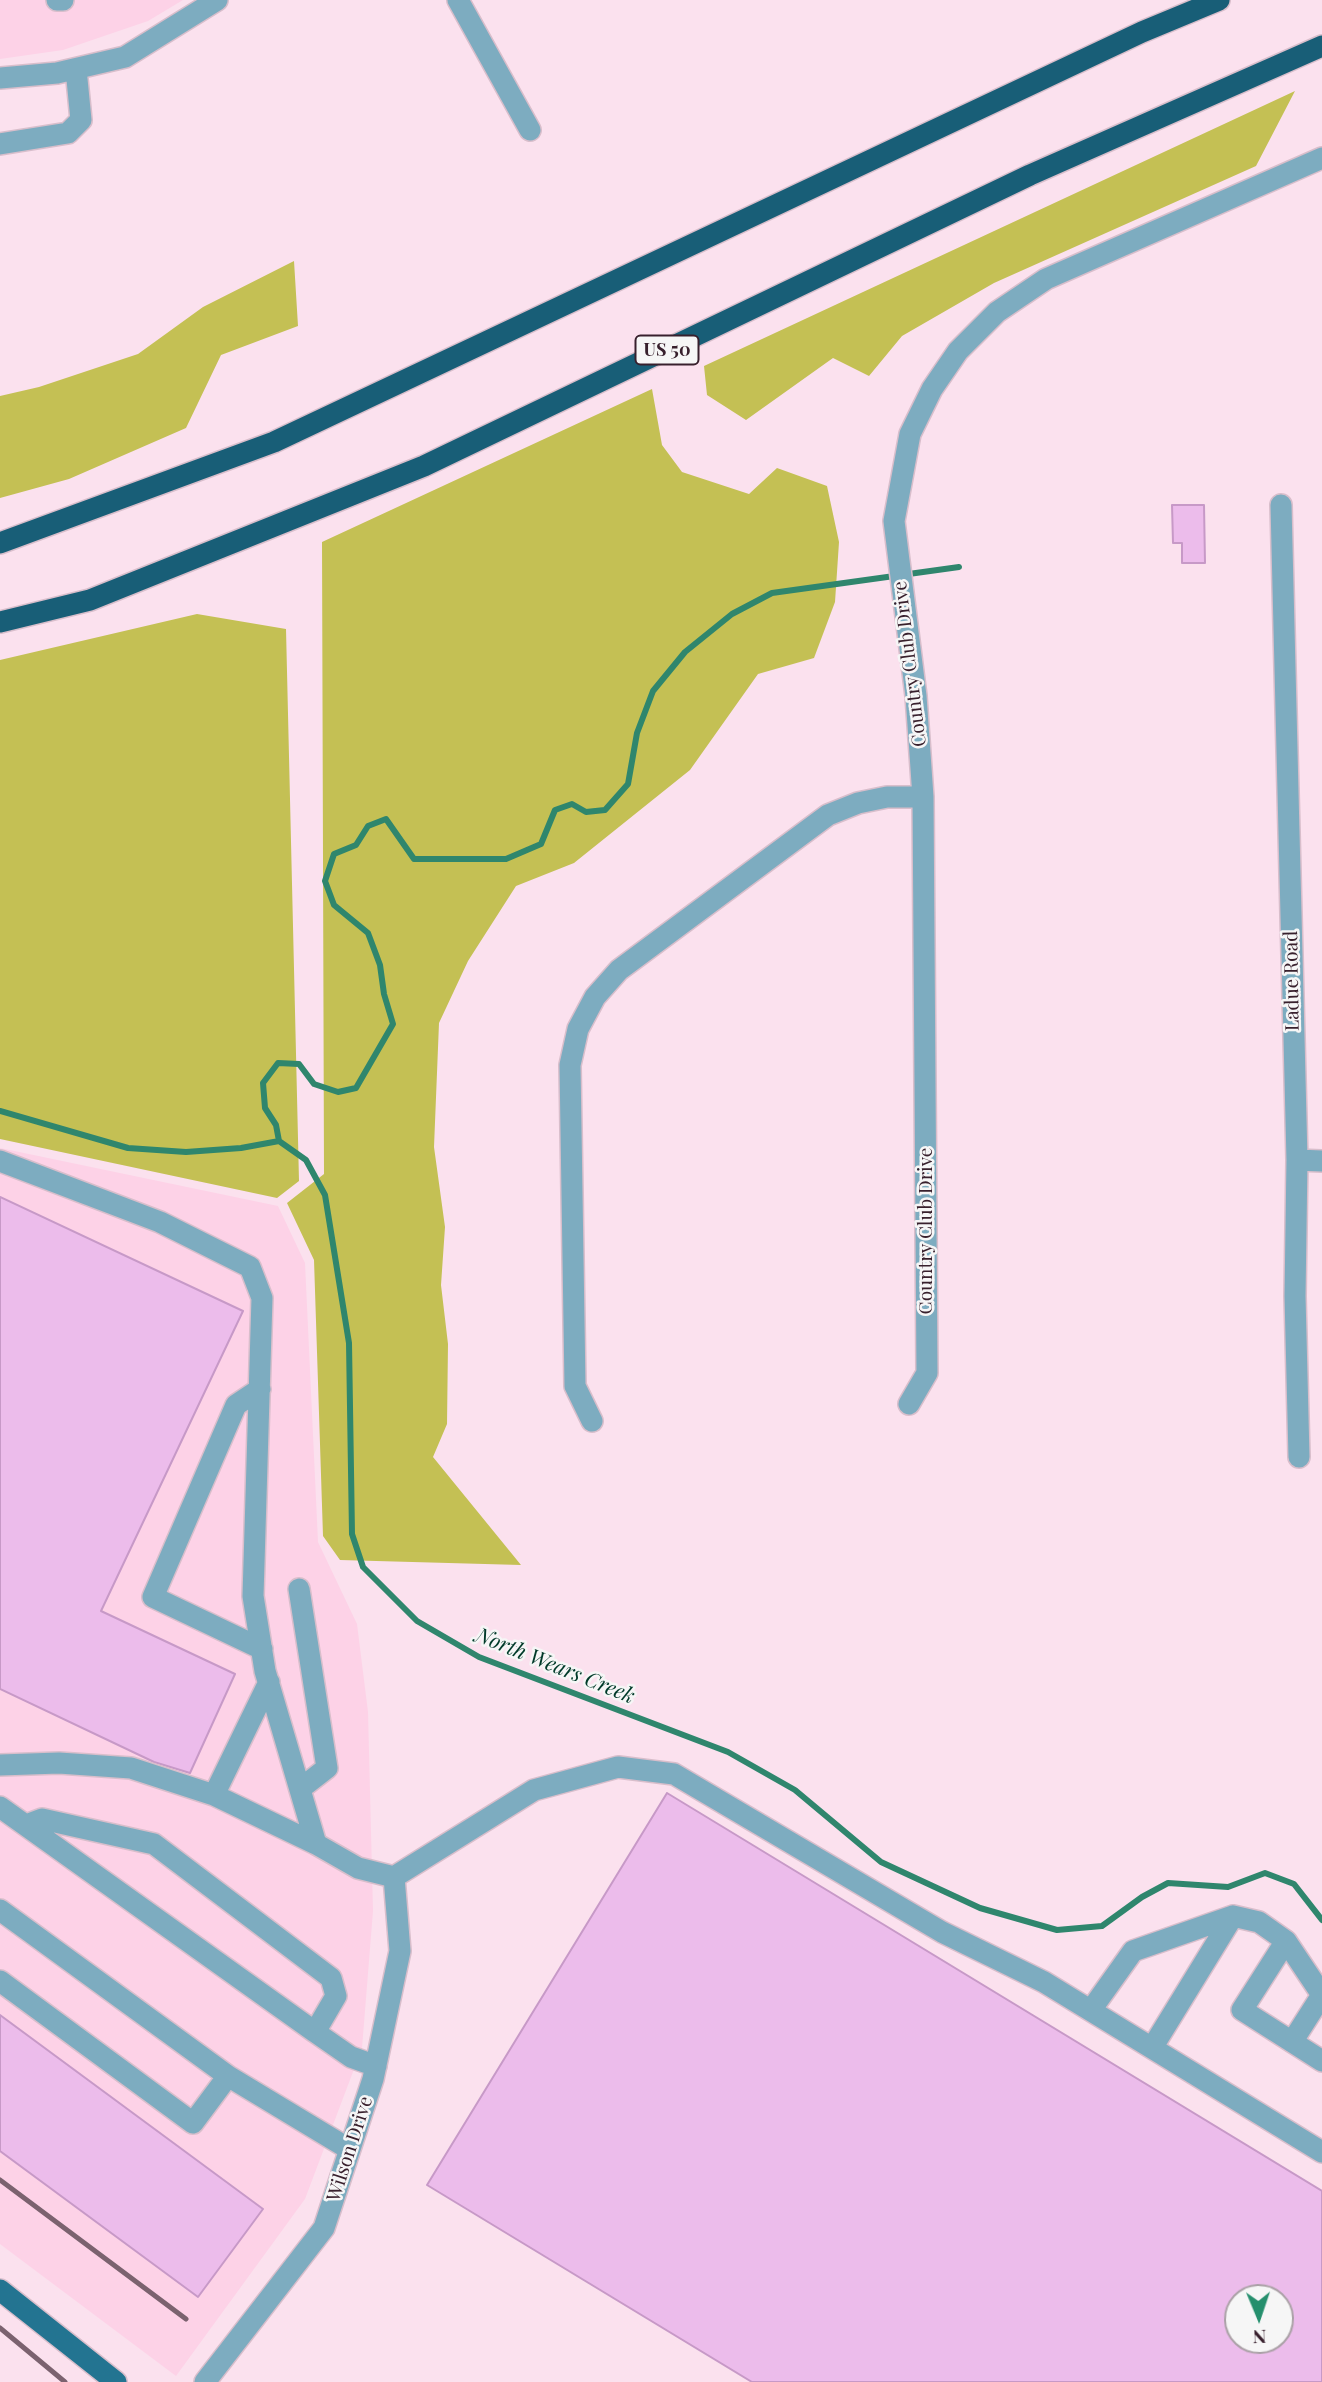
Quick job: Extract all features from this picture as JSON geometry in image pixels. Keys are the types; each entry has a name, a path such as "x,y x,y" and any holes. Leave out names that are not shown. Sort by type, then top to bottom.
{"highway":[{"path":"0,543 46,529 274,442 1142,32 1219,0"},
{"name":"US 50","path":"0,622 90,600 424,466 1030,175 1322,47"}],"main road":[{"path":"0,2290 116,2382"}],"street":[{"path":"57,0 63,0"},
{"path":"0,78 76,69 125,57 217,0"},
{"path":"458,0 530,130"},
{"path":"0,144 68,133 75,127 81,120 76,69"},
{"name":"Country Club Drive","path":"909,1404 927,1373 923,796 916,696 896,555 894,522 910,434 932,389 958,351 997,312 1046,279 1322,158"},
{"name":"Ladue Road","path":"1281,505 1297,1160 1295,1296 1299,1457"},
{"path":"592,1421 575,1386 570,1065 578,1029 595,997 619,970 828,815 859,803 887,797 923,796"},
{"path":"1297,1160 1322,1161"},
{"path":"0,1161 160,1222 250,1267 262,1298 253,1596 269,1682 316,1844"},
{"path":"260,1389 236,1405 153,1597 262,1649"},
{"path":"299,1589 327,1768 300,1789"},
{"path":"214,1795 269,1682"},
{"path":"0,1765 59,1763 131,1768 214,1795 316,1844 358,1868 394,1877 534,1790 618,1767 674,1774 942,1932 1044,1982 1322,2152"},
{"path":"0,1807 351,2057 376,2066"},
{"path":"26,1825 42,1819 154,1844 331,1978 336,1996 315,2032"},
{"name":"Wilson Drive","path":"205,2382 324,2228 376,2066 400,1951 394,1877"},
{"path":"0,1910 228,2076 349,2149"},
{"path":"1091,2010 1133,1951 1233,1916 1259,1922 1286,1941 1322,1995 1292,2042"},
{"path":"1152,2048 1233,1916"},
{"path":"1286,1941 1242,2010 1322,2061"},
{"path":"0,1981 193,2123 228,2076"}],"shaded area":[{"path":"0,0 183,0 148,21 63,50 0,59"},
{"path":"1295,91 1256,166 994,283 902,336 869,376 833,358 746,420 707,395 704,366"},
{"path":"294,261 298,326 221,355 186,428 69,479 0,498 0,396 39,387 138,354 203,307"},
{"path":"652,389 662,445 682,472 749,494 777,468 827,486 839,542 835,602 814,658 758,674 690,770 574,863 516,886 468,961 439,1023 434,1147 445,1227 441,1285 448,1344 447,1424 433,1457 521,1565 340,1560 323,1536 314,1260 287,1203 324,1174 322,542"},
{"path":"197,614 286,629 299,1181 277,1198 0,1139 0,660"},
{"path":"0,1148 278,1206 305,1263 318,1542 357,1624 368,1712 373,1911 362,2048 305,2199 176,2376 0,2244"}],"building":[{"path":"1172,505 1204,505 1205,563 1182,563 1182,543 1173,543"},
{"path":"0,1197 243,1311 101,1611 235,1674 190,1773 154,1762 0,1689"},
{"path":"667,1793 1322,2191 1322,2382 752,2382 427,2185"},
{"path":"0,2015 263,2209 198,2297 0,2151"}],"waterway":[{"path":"279,1141 276,1125 265,1108 263,1083 278,1063 299,1064 314,1084 338,1092 356,1088 393,1024 384,994 380,965 368,933 334,905 325,881 334,854 356,845 368,826 386,819 414,859 506,859 541,844 555,810 572,804 586,812 605,810 628,784 637,733 653,691 685,652 732,614 772,593 959,567"},
{"name":"North Wears Creek","path":"0,1111 128,1148 186,1152 241,1148 279,1141 306,1160 325,1195 349,1343 352,1534 363,1567 417,1621 479,1657 728,1752 795,1790 881,1862 980,1908 1057,1930 1102,1926 1142,1897 1168,1883 1228,1887 1265,1873 1294,1884 1322,1920"}],"railway":[{"path":"0,2180 186,2319"},
{"path":"0,2328 65,2382"}]}
